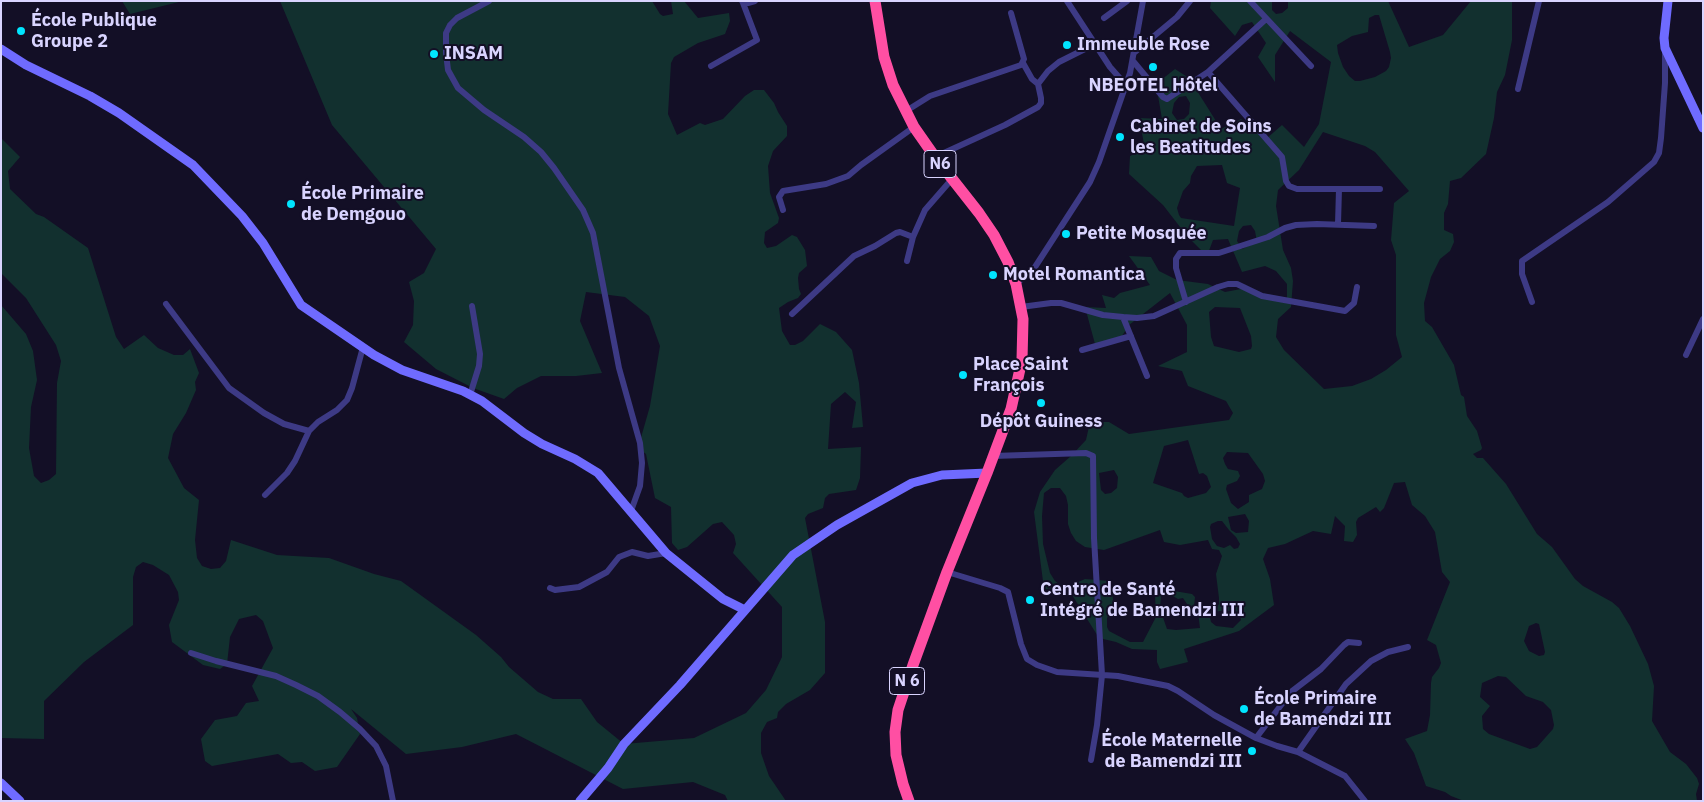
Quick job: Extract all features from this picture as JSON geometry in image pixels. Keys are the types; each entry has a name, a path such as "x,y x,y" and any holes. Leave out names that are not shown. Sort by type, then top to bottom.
{"highway":[{"name":"N6","path":"875,1 884,57 893,85 914,127 994,235 1016,284"},
{"path":"947,572 1011,409 1022,360 1023,330 1016,284"},
{"name":"N 6","path":"908,798 896,755 895,732 897,719 913,665 947,572"}],"street":[{"path":"489,1 457,18 450,25 446,33 448,70 458,88 484,110 524,137 541,152 583,210 593,233 619,368 640,443 642,462 640,486 631,511"},
{"path":"710,66 757,40 742,2 756,1"},
{"path":"1067,1 1110,67 1125,84"},
{"path":"1104,18 1128,1"},
{"path":"1016,284 1035,267 1090,182 1099,162 1133,60 1143,1"},
{"path":"1135,52 1177,17 1190,1"},
{"path":"1250,1 1311,66"},
{"path":"1518,89 1539,1"},
{"path":"1532,302 1522,274 1522,261 1608,202 1654,162 1659,153 1665,83 1664,38 1668,1"},
{"path":"935,157 1005,125 1038,107 1041,103 1038,84 1032,79 1023,62 1011,13"},
{"path":"1133,60 1164,99 1171,98 1208,72 1266,19"},
{"path":"1038,84 1048,71 1059,62 1095,44"},
{"path":"1665,48 1703,128"},
{"path":"1,49 26,65 90,96 119,113 193,165 247,222 263,243 301,305 363,347 402,370 482,400 524,433 598,473 666,553 723,599 745,610"},
{"path":"906,111 930,96 1023,62"},
{"path":"1208,72 1279,152 1282,157 1286,182 1289,186 1297,189 1380,190"},
{"path":"783,210 779,197 783,191 826,184 848,176 914,127"},
{"path":"907,261 913,237 925,210 952,179"},
{"path":"1338,224 1340,189"},
{"path":"1186,302 1176,268 1176,259 1180,253 1219,253 1268,237 1285,228 1296,225 1338,224 1374,226"},
{"path":"792,314 854,256 875,246 896,232 913,237"},
{"path":"1021,307 1061,303 1103,315 1137,318 1154,316 1218,287 1236,284 1262,296 1345,312 1354,304 1358,287"},
{"path":"166,304 228,388 264,413 284,424 309,432"},
{"path":"470,395 479,366 480,354 472,306"},
{"path":"1123,317 1147,376"},
{"path":"1686,355 1703,319"},
{"path":"1082,350 1130,336"},
{"path":"265,495 287,473 309,432 318,422 337,410 347,400 363,347"},
{"path":"993,456 1086,453 1093,456 1094,538 1102,675 1091,760"},
{"path":"580,801 608,768 624,744 680,685 793,555 837,525 882,498 912,483 930,476 987,473"},
{"path":"550,588 555,590 579,587 607,572 619,558 632,552 648,556 666,553"},
{"path":"947,572 1008,592 1021,644 1027,659 1057,672 1141,680 1178,690 1214,715 1256,738 1298,752 1345,776 1365,801"},
{"path":"1256,738 1291,692 1322,669 1348,642 1359,642"},
{"path":"1298,752 1346,684 1372,661 1388,652 1408,648"},
{"path":"192,652 216,661 276,676 296,684 318,696 340,712 376,746 386,766 393,801"},
{"path":"1,783 20,801"}],"green space":[{"path":"122,1 183,1 130,14"},
{"path":"280,1 652,1 663,16 673,14 671,1 684,1 698,18 729,13 730,21 725,34 698,43 674,57 671,63 668,114 677,135 700,123 705,125 723,119 745,96 754,90 764,90 774,103 787,126 787,136 773,151 768,166 770,193 779,218 778,223 765,232 764,243 767,248 776,246 792,235 797,237 805,250 807,266 799,273 799,289 801,294 798,298 779,308 782,331 790,345 795,345 803,341 820,324 836,332 852,350 859,383 863,427 852,428 856,402 845,392 831,404 828,449 861,447 860,478 856,490 829,494 825,498 823,508 808,514 805,518 825,622 825,673 810,690 786,704 778,712 777,718 767,722 761,733 761,753 769,776 786,801 728,801 725,795 693,782 623,789 516,734 462,747 406,754 351,709 357,718 360,734 337,767 315,771 302,762 291,763 278,754 212,766 205,761 201,739 215,720 237,716 246,703 259,701 252,686 273,648 263,621 256,615 239,619 230,637 227,664 220,669 203,665 172,642 169,625 179,600 178,592 169,575 153,565 143,562 136,567 133,577 133,625 84,662 44,701 44,739 1,738 1,305 26,334 33,351 37,380 31,407 29,448 34,476 41,483 49,480 56,474 57,383 61,361 56,345 26,298 1,273 1,138 20,157 8,171 10,189 36,214 44,217 88,248 116,337 124,349 144,335 158,348 174,355 183,355 190,349 199,373 195,382 196,390 186,413 173,434 168,458 184,488 199,500 195,540 197,558 202,566 211,569 220,568 226,561 231,540 277,555 329,558 374,574 401,581 476,635 538,692 553,699 581,699 597,722 624,744 694,738 746,713 766,690 782,657 782,607 733,553 736,544 734,535 722,522 713,524 687,547 678,550 672,543 671,507 655,498 646,454 638,448 650,406 660,346 649,316 625,297 586,292 580,321 602,373 576,376 541,376 517,388 504,399 473,388 436,369 404,342 413,325 414,301 409,282 424,273 436,249 332,125"},
{"path":"1211,1 1272,1 1272,10 1276,14 1282,13 1288,8 1288,1 1388,1 1409,47 1443,35 1471,1 1512,1 1512,40 1505,75 1497,92 1494,118 1486,154 1461,178 1450,181 1448,204 1444,213 1444,230 1453,234 1454,242 1450,251 1440,259 1431,277 1424,303 1425,321 1432,327 1454,365 1461,395 1464,397 1467,416 1477,431 1482,448 1473,454 1477,458 1483,458 1506,484 1537,534 1552,547 1575,579 1583,586 1612,602 1619,608 1630,626 1648,664 1654,686 1652,721 1670,752 1686,764 1697,778 1699,784 1696,794 1697,801 1464,801 1426,786 1414,753 1405,739 1427,731 1430,715 1432,677 1441,663 1436,645 1427,640 1450,582 1442,572 1435,532 1425,516 1412,505 1405,482 1394,483 1384,508 1380,512 1376,507 1358,518 1356,522 1357,535 1353,542 1344,541 1345,526 1335,516 1331,534 1313,531 1285,544 1268,548 1263,559 1270,579 1274,605 1239,631 1184,649 1188,662 1160,669 1157,662 1157,650 1132,649 1116,642 1099,638 1069,590 1044,589 1034,512 1040,492 1055,470 1086,440 1090,422 1109,422 1129,434 1229,420 1233,413 1226,401 1188,386 1182,371 1158,366 1187,352 1187,325 1170,293 1129,325 1122,336 1095,344 1085,307 1106,308 1102,295 1114,298 1120,293 1150,285 1129,256 1151,257 1159,271 1177,280 1208,284 1225,292 1241,289 1287,298 1287,284 1276,271 1265,266 1242,272 1228,239 1213,240 1207,256 1187,236 1163,205 1129,174 1130,156 1145,149 1139,118 1162,119 1156,84 1175,69 1189,78 1221,129 1241,119 1266,139 1282,125 1304,147 1319,124 1331,62 1290,31 1275,55 1275,82 1258,57 1266,43 1252,22 1242,25 1235,36 1210,8","holes":["1379,15 1391,58 1386,71 1375,77 1360,81 1355,81 1349,76 1343,67 1337,45 1352,36 1368,32 1369,18","1186,96 1190,103 1189,114 1184,119 1177,120 1172,113 1174,103 1179,97","1323,132 1365,146 1375,152 1409,191 1394,203 1391,240 1396,255 1396,335 1402,357 1386,370 1371,379 1352,386 1324,389 1284,350 1276,337 1278,319 1291,307 1293,281 1291,268 1283,250 1276,206 1278,190 1299,170","1222,165 1227,183 1240,188 1234,226 1181,218 1177,208 1183,191 1190,183 1191,176 1197,166","1251,225 1255,231 1257,242 1242,249 1237,241 1239,231 1243,226","1215,307 1240,308 1251,336 1251,349 1239,352 1214,346 1211,337 1209,312","1188,440 1199,474 1203,473 1207,476 1211,487 1206,493 1188,498 1182,493 1153,483 1164,446","1227,452 1248,453 1263,474 1265,481 1262,489 1249,495 1249,502 1238,509 1231,503 1226,489 1227,485 1237,481 1240,476 1238,471 1228,469 1223,458","1114,470 1118,477 1117,488 1111,493 1105,494 1101,490 1099,473","1051,488 1060,488 1066,496 1068,524 1071,533 1076,541 1085,547 1104,550 1160,530 1164,542 1180,545 1208,540 1212,549 1219,550 1222,556 1216,574 1219,604 1216,608 1198,609 1194,606 1195,597 1192,594 1164,587 1155,596 1156,617 1143,642 1130,642 1109,631 1107,627 1107,618 1114,606 1109,581 1085,579 1072,585 1059,584 1050,573 1043,544 1042,516 1044,493","1245,514 1249,521 1248,532 1236,533 1231,530 1228,517","1222,521 1240,544 1238,548 1234,549 1230,545 1224,548 1217,546 1212,539 1211,524","1169,594 1178,599 1183,598 1187,604 1188,611 1198,612 1200,628 1167,629 1160,609 1161,596","1220,611 1239,612 1241,620 1233,628 1216,626 1211,622 1209,613","1536,623 1539,624 1545,652 1544,655 1539,656 1529,651 1524,641 1529,626","1498,676 1506,677 1526,696 1543,702 1551,710 1553,729 1537,747 1530,749 1489,734 1483,729 1482,716 1490,706 1480,697 1482,683"]}],"place":[{"name":"École Publique Groupe 2","path":"21,31"},
{"name":"Immeuble Rose","path":"1067,45"},
{"name":"INSAM","path":"434,54"},
{"name":"NBEOTEL Hôtel","path":"1153,67"},
{"name":"Cabinet de Soins les Beatitudes","path":"1120,137"},
{"name":"École Primaire de Demgouo","path":"291,204"},
{"name":"Petite Mosquée","path":"1066,234"},
{"name":"Motel Romantica","path":"993,275"},
{"name":"Place Saint François","path":"963,375"},
{"name":"Dépôt Guiness","path":"1041,403"},
{"name":"Centre de Santé Intégré de Bamendzi III","path":"1030,600"},
{"name":"École Primaire de Bamendzi III","path":"1244,709"},
{"name":"École Maternelle de Bamendzi III","path":"1252,751"}]}
